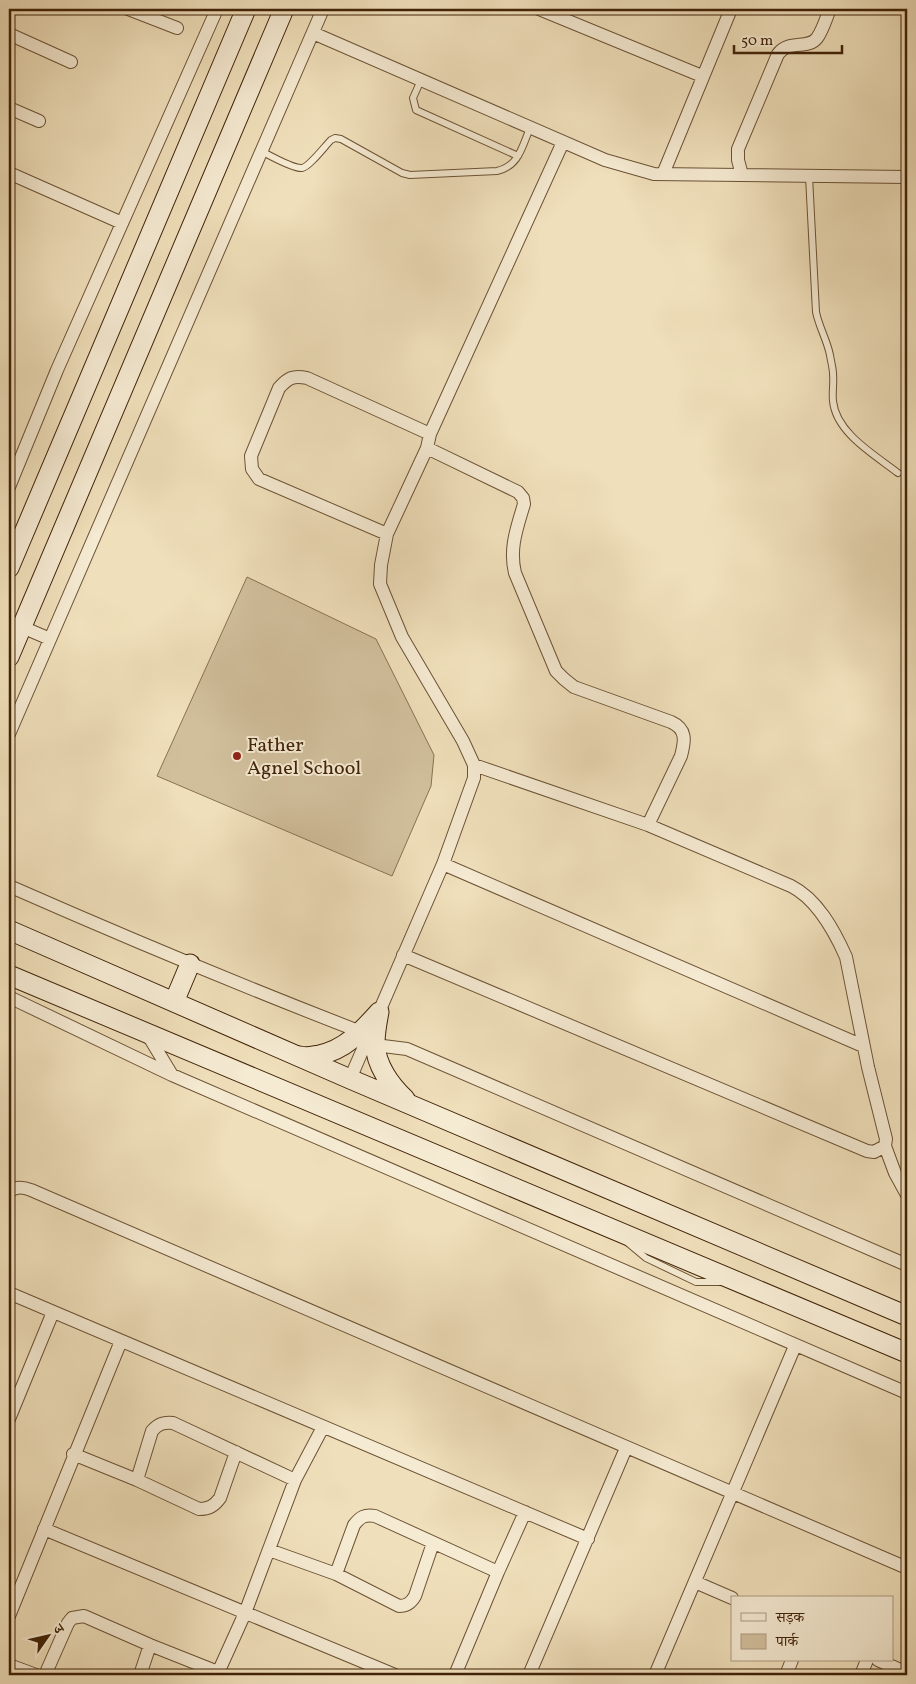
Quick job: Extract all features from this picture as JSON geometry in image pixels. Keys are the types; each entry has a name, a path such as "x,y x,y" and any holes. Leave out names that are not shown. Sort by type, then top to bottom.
{"street":[{"path":"128,9 178,28"},
{"path":"9,487 57,370 217,9"},
{"path":"9,568 246,9"},
{"path":"9,656 284,9"},
{"path":"9,734 323,9"},
{"path":"539,9 702,76"},
{"path":"663,174 730,9"},
{"path":"742,175 738,160 738,149 778,54 787,46 813,41 818,37 830,9"},
{"path":"313,33 605,160 654,174 907,177"},
{"path":"9,34 71,62"},
{"path":"9,108 39,121"},
{"path":"350,1079 443,864 474,778 474,765 463,741 402,638 380,584 381,565 387,534 427,448 430,434 563,142"},
{"path":"9,173 122,223"},
{"path":"387,534 259,479 252,469 251,456 279,388 286,380 296,376 307,378 430,434"},
{"path":"427,448 518,492 523,498 524,504 512,548 512,560 515,573 556,671 574,687 671,722 678,725 683,733 684,744 681,756 648,825"},
{"path":"22,627 50,639"},
{"path":"474,765 648,825 791,886 807,896 839,942 846,957 863,1046 886,1139 885,1146 895,1173 907,1195"},
{"path":"443,864 863,1046"},
{"path":"9,886 190,964 361,1032"},
{"path":"9,930 350,1079 907,1316"},
{"path":"403,955 867,1151 874,1152 885,1146"},
{"path":"174,1002 190,964"},
{"path":"9,975 907,1352"},
{"path":"9,996 172,1075 907,1394"},
{"path":"290,1053 306,1058 328,1053 346,1044 361,1032 378,1012"},
{"path":"378,1012 375,1044 379,1062 386,1078 395,1090 413,1106"},
{"path":"146,1032 172,1075"},
{"path":"375,1044 406,1049 907,1265"},
{"path":"9,1192 14,1188 22,1187 31,1190 907,1568"},
{"path":"9,1294 588,1539"},
{"path":"9,1419 53,1312"},
{"path":"9,1616 73,1454 121,1341"},
{"path":"655,1675 795,1346"},
{"path":"137,1480 152,1432 157,1425 164,1422 173,1423 295,1480"},
{"path":"45,1675 68,1623 72,1618 78,1616 84,1616 218,1674 245,1613 295,1480 323,1427"},
{"path":"529,1675 626,1448"},
{"path":"73,1454 137,1480 199,1509 209,1508 216,1504 220,1498 236,1452"},
{"path":"455,1675 525,1512"},
{"path":"336,1574 354,1525 359,1518 366,1514 375,1516 498,1572"},
{"path":"44,1529 395,1675"},
{"path":"269,1550 336,1574 398,1606 405,1606 415,1596 433,1543"},
{"path":"694,1582 731,1598"},
{"path":"140,1675 150,1645"},
{"path":"786,1675 791,1662"},
{"path":"860,1675 866,1662"},
{"path":"882,1662 907,1673"},
{"path":"9,1665 36,1675"}],"lane":[{"path":"422,80 413,98 416,110 518,156"},
{"path":"261,152 301,168 307,166 330,140 335,138 341,139 402,173 417,176 497,171 506,169 514,163 530,128"},
{"path":"809,176 816,312 830,353 834,375 833,402 837,418 844,429 898,473"}],"green space":[{"path":"247,577 376,639 434,755 431,786 392,876 157,776"}],"place":[{"name":"Father Agnel School","path":"237,756"}]}
